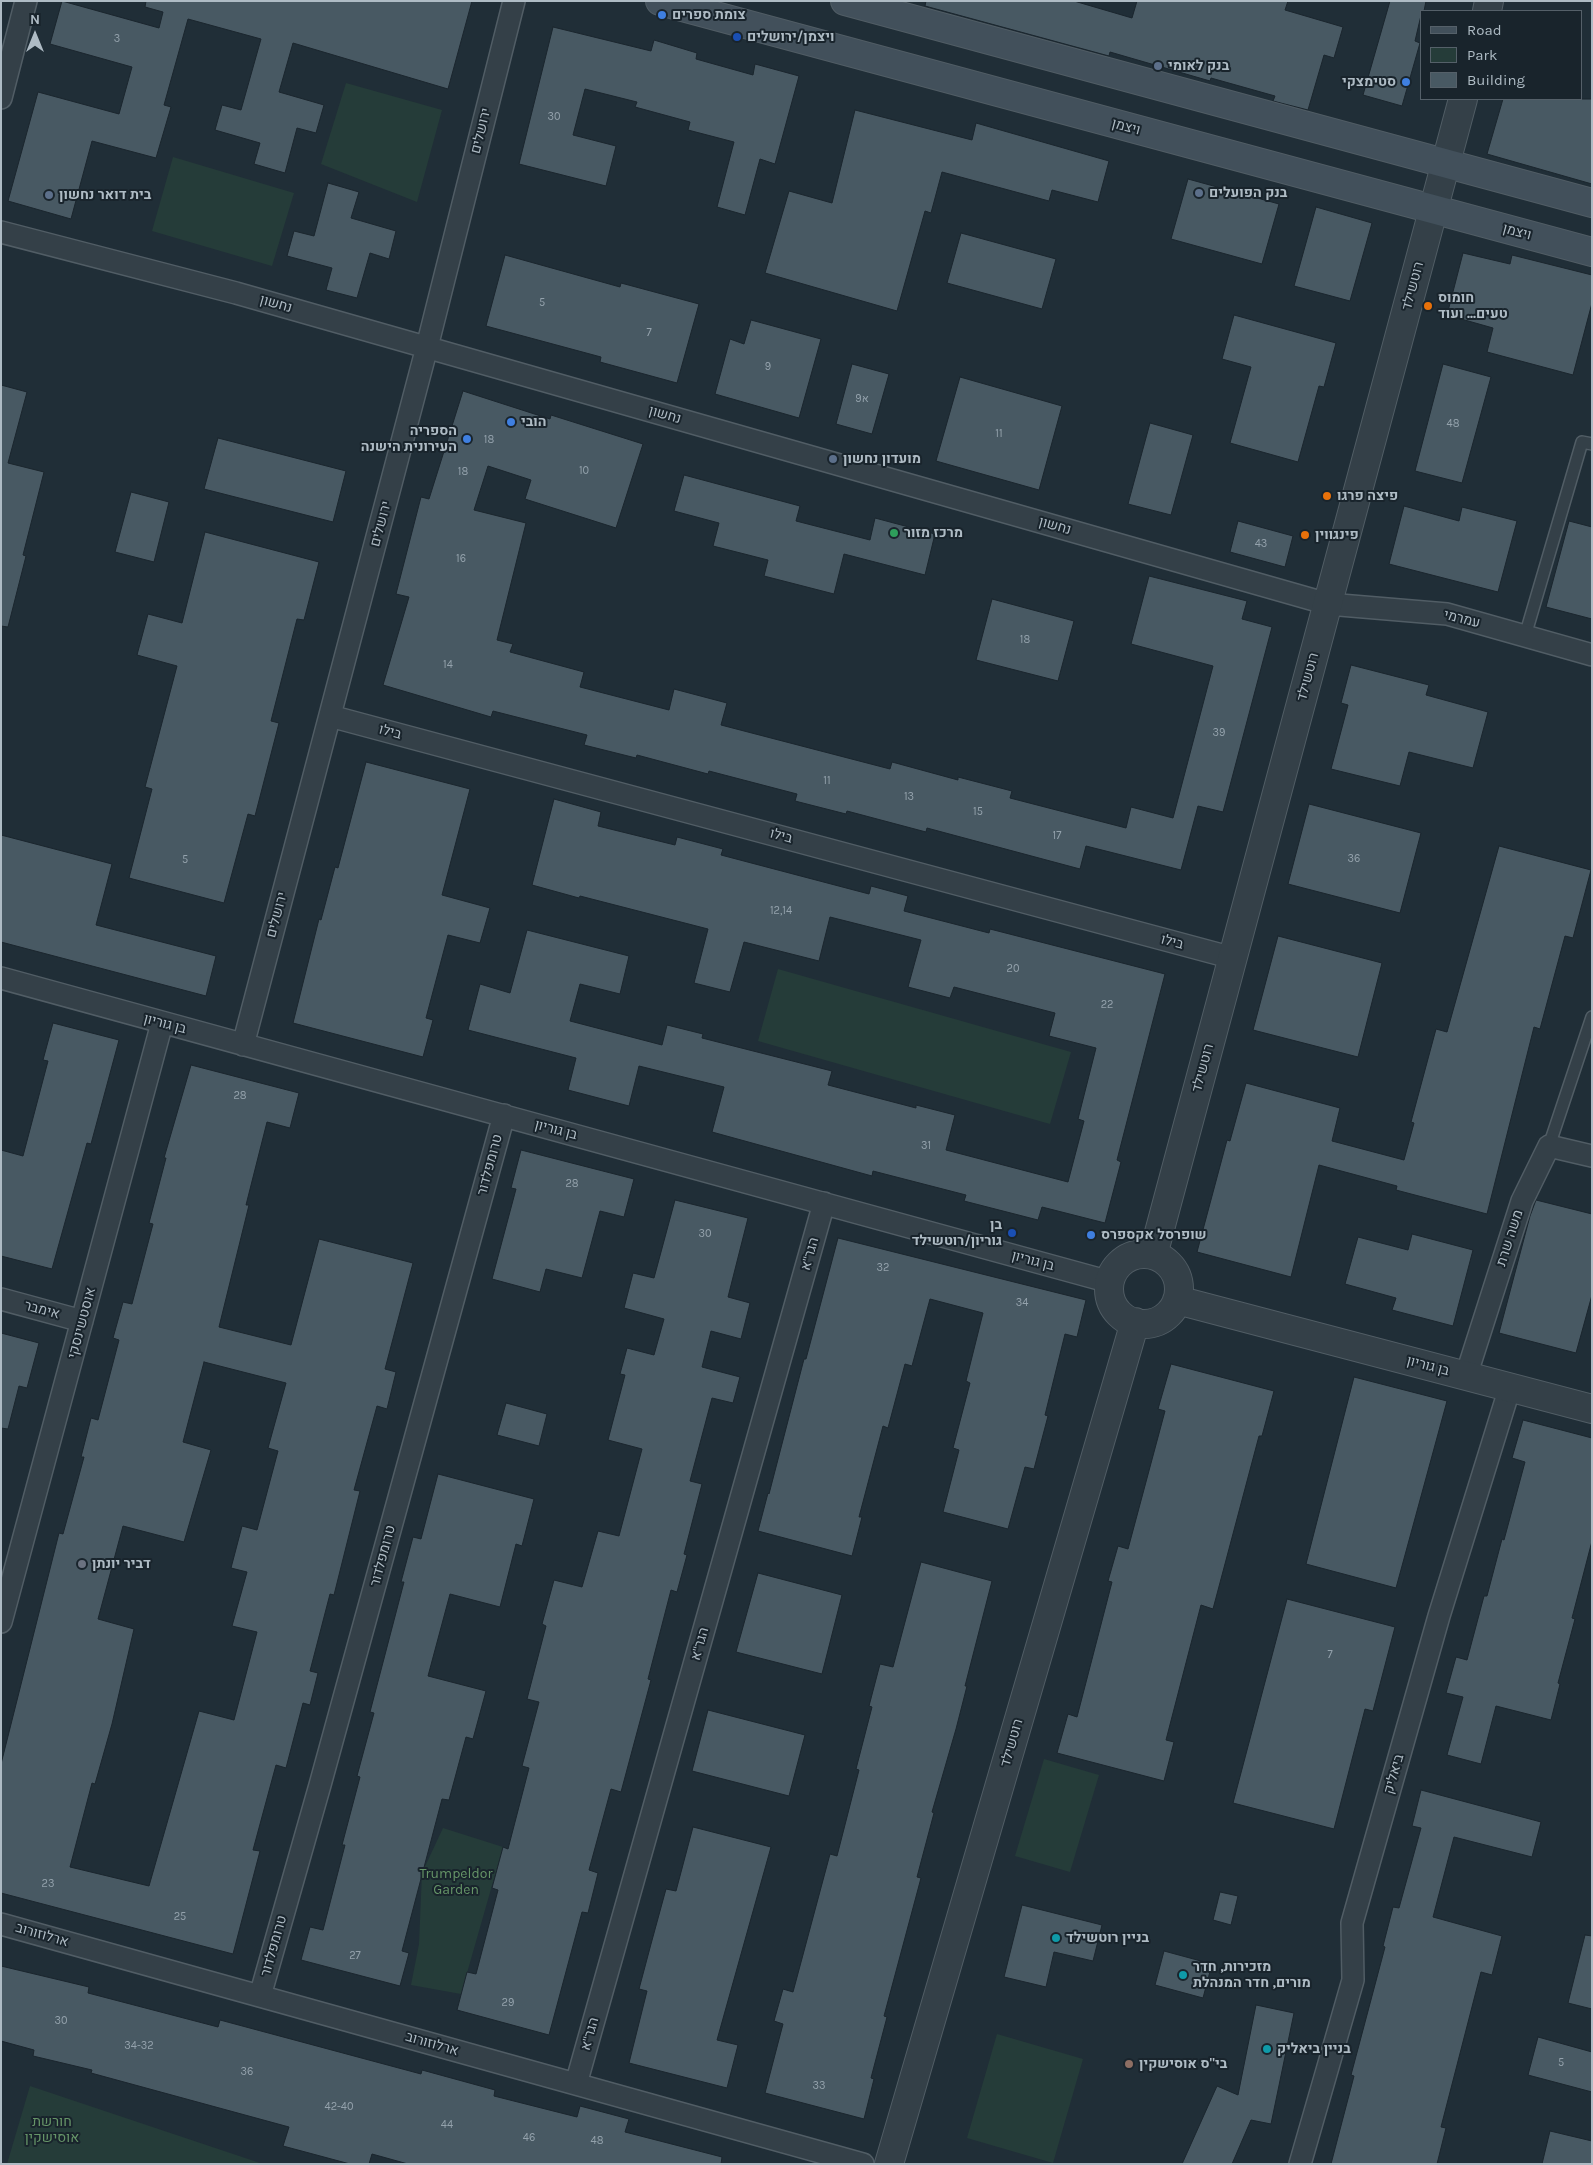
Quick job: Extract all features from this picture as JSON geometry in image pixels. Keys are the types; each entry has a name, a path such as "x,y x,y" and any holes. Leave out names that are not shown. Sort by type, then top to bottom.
{"main road":[{"name":"ויצמן","path":"660,1 1592,252"},
{"path":"845,1 1592,203"}],"street":[{"path":"1,98 26,1"},
{"name":"ירושלים","path":"243,1045 427,347 514,1"},
{"name":"רוטשילד","path":"1153,1255 1463,100"},
{"name":"נחשון","path":"1,232 236,293 1328,604"},
{"name":"עמרמי","path":"1328,604 1447,614 1592,655"},
{"name":"בילו","path":"330,716 1233,958"},
{"name":"בן גוריון","path":"1,978 1110,1282"},
{"name":"אוסטשינסקי","path":"1,1622 162,1023"},
{"name":"טרומפלדור","path":"260,1996 504,1116"},
{"path":"1549,1146 1592,1156"},
{"name":"משה שרת","path":"1466,1376 1522,1202 1549,1146"},
{"name":"הגר\"א","path":"576,2084 824,1204"},
{"path":"1153,1255 1168,1263 1176,1273 1179,1285 1177,1300 1167,1315 1153,1322 1135,1322 1122,1316 1114,1306 1110,1295 1110,1282 1113,1273 1122,1262 1133,1256 1153,1255"},
{"name":"אימבר","path":"1,1300 82,1321"},
{"name":"בן גוריון","path":"1177,1300 1592,1409"},
{"name":"רוטשילד","path":"889,2164 1135,1322"},
{"name":"ביאליק","path":"1300,2164 1354,1980 1352,1923 1439,1616 1510,1387"},
{"name":"ארלוזורוב","path":"1,1924 863,2164"}],"lane":[{"path":"1525,636 1582,442 1592,444"},
{"path":"1549,1146 1592,1017"}],"green space":[{"path":"346,83 442,110 417,202 321,164"},
{"path":"173,157 294,193 272,266 152,231"},
{"path":"778,969 1071,1052 1050,1124 758,1041"},
{"path":"1044,1759 1099,1775 1070,1872 1015,1856"},
{"name":"Trumpeldor Garden","path":"443,1828 503,1847 461,1994 411,1985 419,1944 422,1873"},
{"path":"997,2034 1083,2059 1053,2163 967,2138"},
{"name":"חורשת אוסישקין","path":"30,2086 263,2164 7,2164"}],"building":[{"path":"62,1 159,28 163,12 145,7 146,1 472,1 448,89 293,43 279,92 324,105 316,133 297,128 285,173 254,164 260,143 215,130 222,105 241,110 261,39 188,19 164,105 171,107 156,158 92,141 71,219 8,201 38,92 119,114 132,67 50,44"},
{"path":"926,1 1074,1 1132,18 1137,1 1288,1 1285,10 1343,27 1334,58 1324,55 1308,110 1273,101 1275,96 1211,78 1210,81 1110,52 1109,56 925,6"},
{"path":"1390,1 1426,1 1424,10 1420,10 1420,20 1415,41 1420,43 1402,106 1363,95"},
{"path":"553,27 651,51 654,40 697,53 696,59 753,75 755,64 799,76 775,164 760,159 745,215 717,207 734,142 688,130 690,122 635,107 637,102 585,89 573,135 616,146 606,186 519,164"},
{"path":"1592,99 1592,184 1487,154 1503,100"},
{"path":"855,110 972,140 976,123 1109,161 1098,202 1052,190 1049,201 942,172 931,213 925,211 897,311 765,273 789,191 832,203"},
{"path":"1188,179 1279,204 1262,264 1171,239"},
{"path":"328,183 359,192 351,218 396,231 389,259 370,253 357,298 326,290 332,268 287,256 294,231 314,236"},
{"path":"1316,207 1372,223 1350,301 1294,286"},
{"path":"961,233 1056,259 1042,309 947,283"},
{"path":"1463,253 1510,264 1512,255 1592,275 1592,303 1573,375 1487,352 1493,328 1447,315"},
{"path":"505,255 620,287 621,283 699,304 677,383 600,362 601,357 486,326"},
{"path":"1234,315 1336,343 1324,387 1319,386 1298,462 1230,443 1251,367 1222,359"},
{"path":"751,320 821,339 799,418 715,394 730,339 744,344"},
{"path":"852,364 889,374 872,434 836,424"},
{"path":"1443,364 1491,377 1462,483 1415,471"},
{"path":"960,377 1062,406 1039,490 936,461"},
{"path":"1,385 27,392 8,463 44,472 23,555 26,556 8,627 1,626"},
{"path":"463,391 550,419 551,415 643,444 616,528 525,499 531,480 488,466 474,510 526,523 497,640 513,644 510,652 584,672 580,687 669,710 674,689 727,703 721,725 890,769 892,762 958,780 958,777 1012,791 1010,798 1126,828 1131,807 1173,818 1213,666 1131,644 1149,576 1247,601 1242,619 1272,627 1223,812 1198,806 1181,870 1086,846 1080,869 927,828 926,832 847,811 846,814 795,801 797,794 709,771 708,774 637,755 636,758 584,745 587,735 493,711 491,717 383,685 409,597 396,594 421,497 429,499"},
{"path":"1150,423 1193,435 1171,515 1128,504"},
{"path":"218,438 346,471 333,522 204,489"},
{"path":"684,475 800,506 796,521 870,540 875,518 935,534 925,575 844,554 834,594 764,576 768,560 713,546 719,523 674,511"},
{"path":"131,492 169,502 154,562 115,552"},
{"path":"1404,506 1459,521 1462,507 1517,521 1498,592 1389,564"},
{"path":"1238,521 1293,536 1285,567 1230,552"},
{"path":"1569,521 1592,527 1592,619 1546,607"},
{"path":"205,532 319,562 304,620 297,619 271,721 279,723 255,816 248,814 224,903 129,878 152,789 145,787 177,666 137,655 148,614 182,623"},
{"path":"992,599 1074,621 1058,681 976,660"},
{"path":"1351,665 1429,685 1426,695 1488,712 1473,768 1409,752 1400,786 1331,769 1348,705 1341,703"},
{"path":"366,762 470,789 442,895 490,908 480,943 448,935 426,1018 433,1020 423,1057 293,1023 319,919 321,920 335,867 338,868"},
{"path":"554,799 601,812 598,826 675,845 677,837 723,849 721,855 869,894 871,886 908,896 904,911 989,933 990,929 1165,974 1117,1160 1121,1162 1105,1223 1042,1207 1038,1220 964,1201 966,1195 873,1171 872,1176 712,1132 724,1087 639,1066 629,1106 568,1090 576,1058 468,1030 480,984 510,993 527,930 629,956 620,994 580,984 570,1021 662,1045 667,1025 703,1034 702,1038 832,1071 828,1085 916,1108 916,1105 955,1115 946,1150 1068,1182 1084,1121 1078,1119 1096,1048 1049,1036 1055,1013 954,987 950,998 908,987 921,940 830,917 819,961 744,942 730,992 694,983 708,929 532,885"},
{"path":"1309,804 1421,833 1400,913 1288,884"},
{"path":"1,835 112,864 96,925 216,956 206,996 1,942"},
{"path":"1499,846 1591,870 1573,938 1565,936 1540,1029 1534,1027 1487,1214 1396,1190 1397,1186 1319,1165 1291,1277 1197,1252 1227,1140 1230,1141 1246,1083 1340,1108 1332,1141 1404,1160 1414,1123 1411,1122 1436,1029 1447,1032"},
{"path":"1278,936 1382,963 1358,1057 1253,1030"},
{"path":"53,1023 119,1040 91,1144 87,1143 52,1269 1,1256 1,1150 23,1156 48,1061 43,1060"},
{"path":"191,1065 299,1093 290,1128 267,1122 246,1205 249,1205 219,1327 291,1345 319,1239 413,1263 385,1369 396,1372 387,1409 377,1406 354,1490 360,1491 334,1595 330,1594 310,1671 318,1673 310,1705 303,1703 286,1768 276,1765 253,1850 260,1851 233,1954 1,1893 1,1764 59,1533 63,1534 84,1457 81,1457 91,1418 98,1420 119,1340 113,1338 123,1302 132,1304 153,1224 149,1223 166,1158 164,1158","holes":["204,1362 286,1383 268,1448 278,1451 257,1530 242,1526 231,1568 247,1572 232,1626 257,1632 234,1720 199,1711 149,1886 70,1867 92,1783 95,1784 112,1724 134,1629 98,1619 123,1526 184,1542 211,1450 183,1442"]},
{"path":"521,1150 634,1179 624,1217 600,1211 582,1278 546,1269 540,1292 492,1279 516,1189 511,1188"},
{"path":"675,1200 748,1218 728,1297 750,1303 741,1339 711,1331 702,1367 740,1377 733,1403 712,1398 690,1481 702,1484 684,1554 687,1555 677,1592 671,1590 648,1679 651,1680 621,1792 611,1789 589,1870 598,1873 588,1913 582,1912 549,2035 457,2010 467,1972 476,1974 498,1890 492,1888 503,1847 508,1849 529,1768 522,1766 539,1702 527,1699 546,1626 542,1624 554,1580 582,1587 598,1531 619,1536 642,1449 608,1440 625,1375 620,1374 627,1348 654,1355 664,1319 624,1308 633,1273 654,1278"},
{"path":"1536,1200 1592,1214 1592,1295 1576,1353 1499,1333"},
{"path":"1412,1234 1473,1250 1453,1326 1392,1310 1396,1298 1345,1284 1358,1237 1408,1250"},
{"path":"838,1238 1086,1300 1077,1337 1065,1334 1045,1415 1048,1416 1034,1469 1025,1467 1008,1529 943,1512 959,1450 953,1448 970,1383 966,1381 983,1313 930,1299 912,1366 905,1364 888,1428 883,1426 859,1517 862,1517 852,1556 758,1531"},
{"path":"1,1333 39,1343 27,1388 19,1386 8,1429 1,1428"},
{"path":"1171,1364 1274,1391 1262,1436 1259,1436 1213,1609 1201,1605 1166,1740 1174,1742 1164,1781 1057,1753 1068,1714 1077,1717 1112,1582 1108,1581 1118,1546 1128,1549 1165,1411 1158,1409"},
{"path":"1354,1377 1447,1401 1396,1588 1306,1564"},
{"path":"506,1403 547,1414 539,1446 497,1435"},
{"path":"1523,1420 1592,1438 1592,1541 1572,1618 1575,1619 1558,1683 1560,1684 1551,1720 1496,1706 1481,1764 1447,1755 1463,1697 1446,1693 1456,1657 1467,1660 1484,1596 1487,1596 1502,1539 1504,1540 1525,1462 1512,1458"},
{"path":"438,1474 534,1499 522,1546 516,1544 500,1607 450,1594 428,1676 486,1691 473,1739 466,1737 449,1800 442,1799 402,1951 409,1953 400,1986 301,1960 310,1927 323,1930 345,1845 342,1845 360,1777 357,1776 374,1713 370,1712 404,1582 401,1582 413,1537 421,1539"},
{"path":"921,1562 992,1581 956,1729 932,1812 934,1813 917,1877 921,1878 884,2016 887,2017 871,2078 874,2079 864,2119 765,2093 783,2024 774,2021 783,1989 793,1992 830,1854 837,1856 859,1770 856,1769 872,1707 869,1706 880,1664 893,1667"},
{"path":"758,1573 842,1595 822,1674 736,1652"},
{"path":"1287,1599 1395,1627 1373,1711 1365,1709 1334,1829 1233,1803"},
{"path":"708,1710 805,1735 789,1796 692,1771"},
{"path":"1421,1790 1541,1822 1532,1857 1454,1837 1433,1917 1502,1936 1492,1975 1481,1972 1441,2127 1446,2128 1437,2164 1331,2164 1354,2076 1351,2075 1385,1947 1383,1946 1393,1907 1399,1908 1421,1828 1412,1826"},
{"path":"693,1827 771,1847 717,2040 738,2045 727,2088 629,2063 647,1991 639,1989 651,1944 666,1889 676,1891"},
{"path":"1220,1892 1238,1896 1231,1925 1213,1920"},
{"name":"בניין רוטשילד","path":"1022,1905 1102,1925 1093,1961 1054,1952 1046,1987 1004,1977"},
{"path":"1585,1935 1592,1936 1592,2009 1568,2003"},
{"name":"מזכירות, חדר מורים, חדר המנהלת","path":"1164,1951 1212,1964 1203,1998 1155,1985"},
{"path":"1,1966 89,1987 88,1993 218,2027 220,2020 421,2074 422,2070 495,2090 494,2096 577,2117 580,2106 629,2119 625,2132 722,2157 721,2164 408,2164 372,2154 369,2164 350,2164 283,2146 289,2127 91,2073 92,2070 33,2056 34,2050 1,2041"},
{"name":"בניין ביאליק","path":"1256,2005 1294,2013 1271,2124 1251,2120 1232,2164 1182,2164 1217,2086 1238,2095"},
{"path":"1538,2037 1592,2052 1592,2092 1528,2075"},
{"path":"1550,2131 1592,2141 1592,2164 1542,2164"}],"place":[{"name":"צומת ספרים","path":"662,15"},
{"name":"ויצמן/ירושלים","path":"737,37"},
{"name":"בנק לאומי","path":"1158,66"},
{"name":"סטימצקי","path":"1406,82"},
{"name":"בנק הפועלים","path":"1199,193"},
{"name":"בית דואר נחשון","path":"49,195"},
{"name":"חומוס טעים... ועוד","path":"1428,306"},
{"name":"הובי","path":"511,422"},
{"name":"הספריה העירונית הישנה","path":"467,439"},
{"name":"מועדון נחשון","path":"833,459"},
{"name":"פיצה פרגו","path":"1327,496"},
{"name":"מרכז מזור","path":"894,533"},
{"name":"פינגווין","path":"1305,535"},
{"name":"בן גוריון/רוטשילד","path":"1012,1233"},
{"name":"שופרסל אקספרס","path":"1091,1235"},
{"name":"דביר יונתן","path":"82,1564"},
{"name":"בניין רוטשילד","path":"1056,1938"},
{"name":"מזכירות, חדר מורים, חדר המנהלת","path":"1183,1975"},
{"name":"בניין ביאליק","path":"1267,2049"},
{"name":"בי\"ס אוסישקין","path":"1129,2064"}]}
